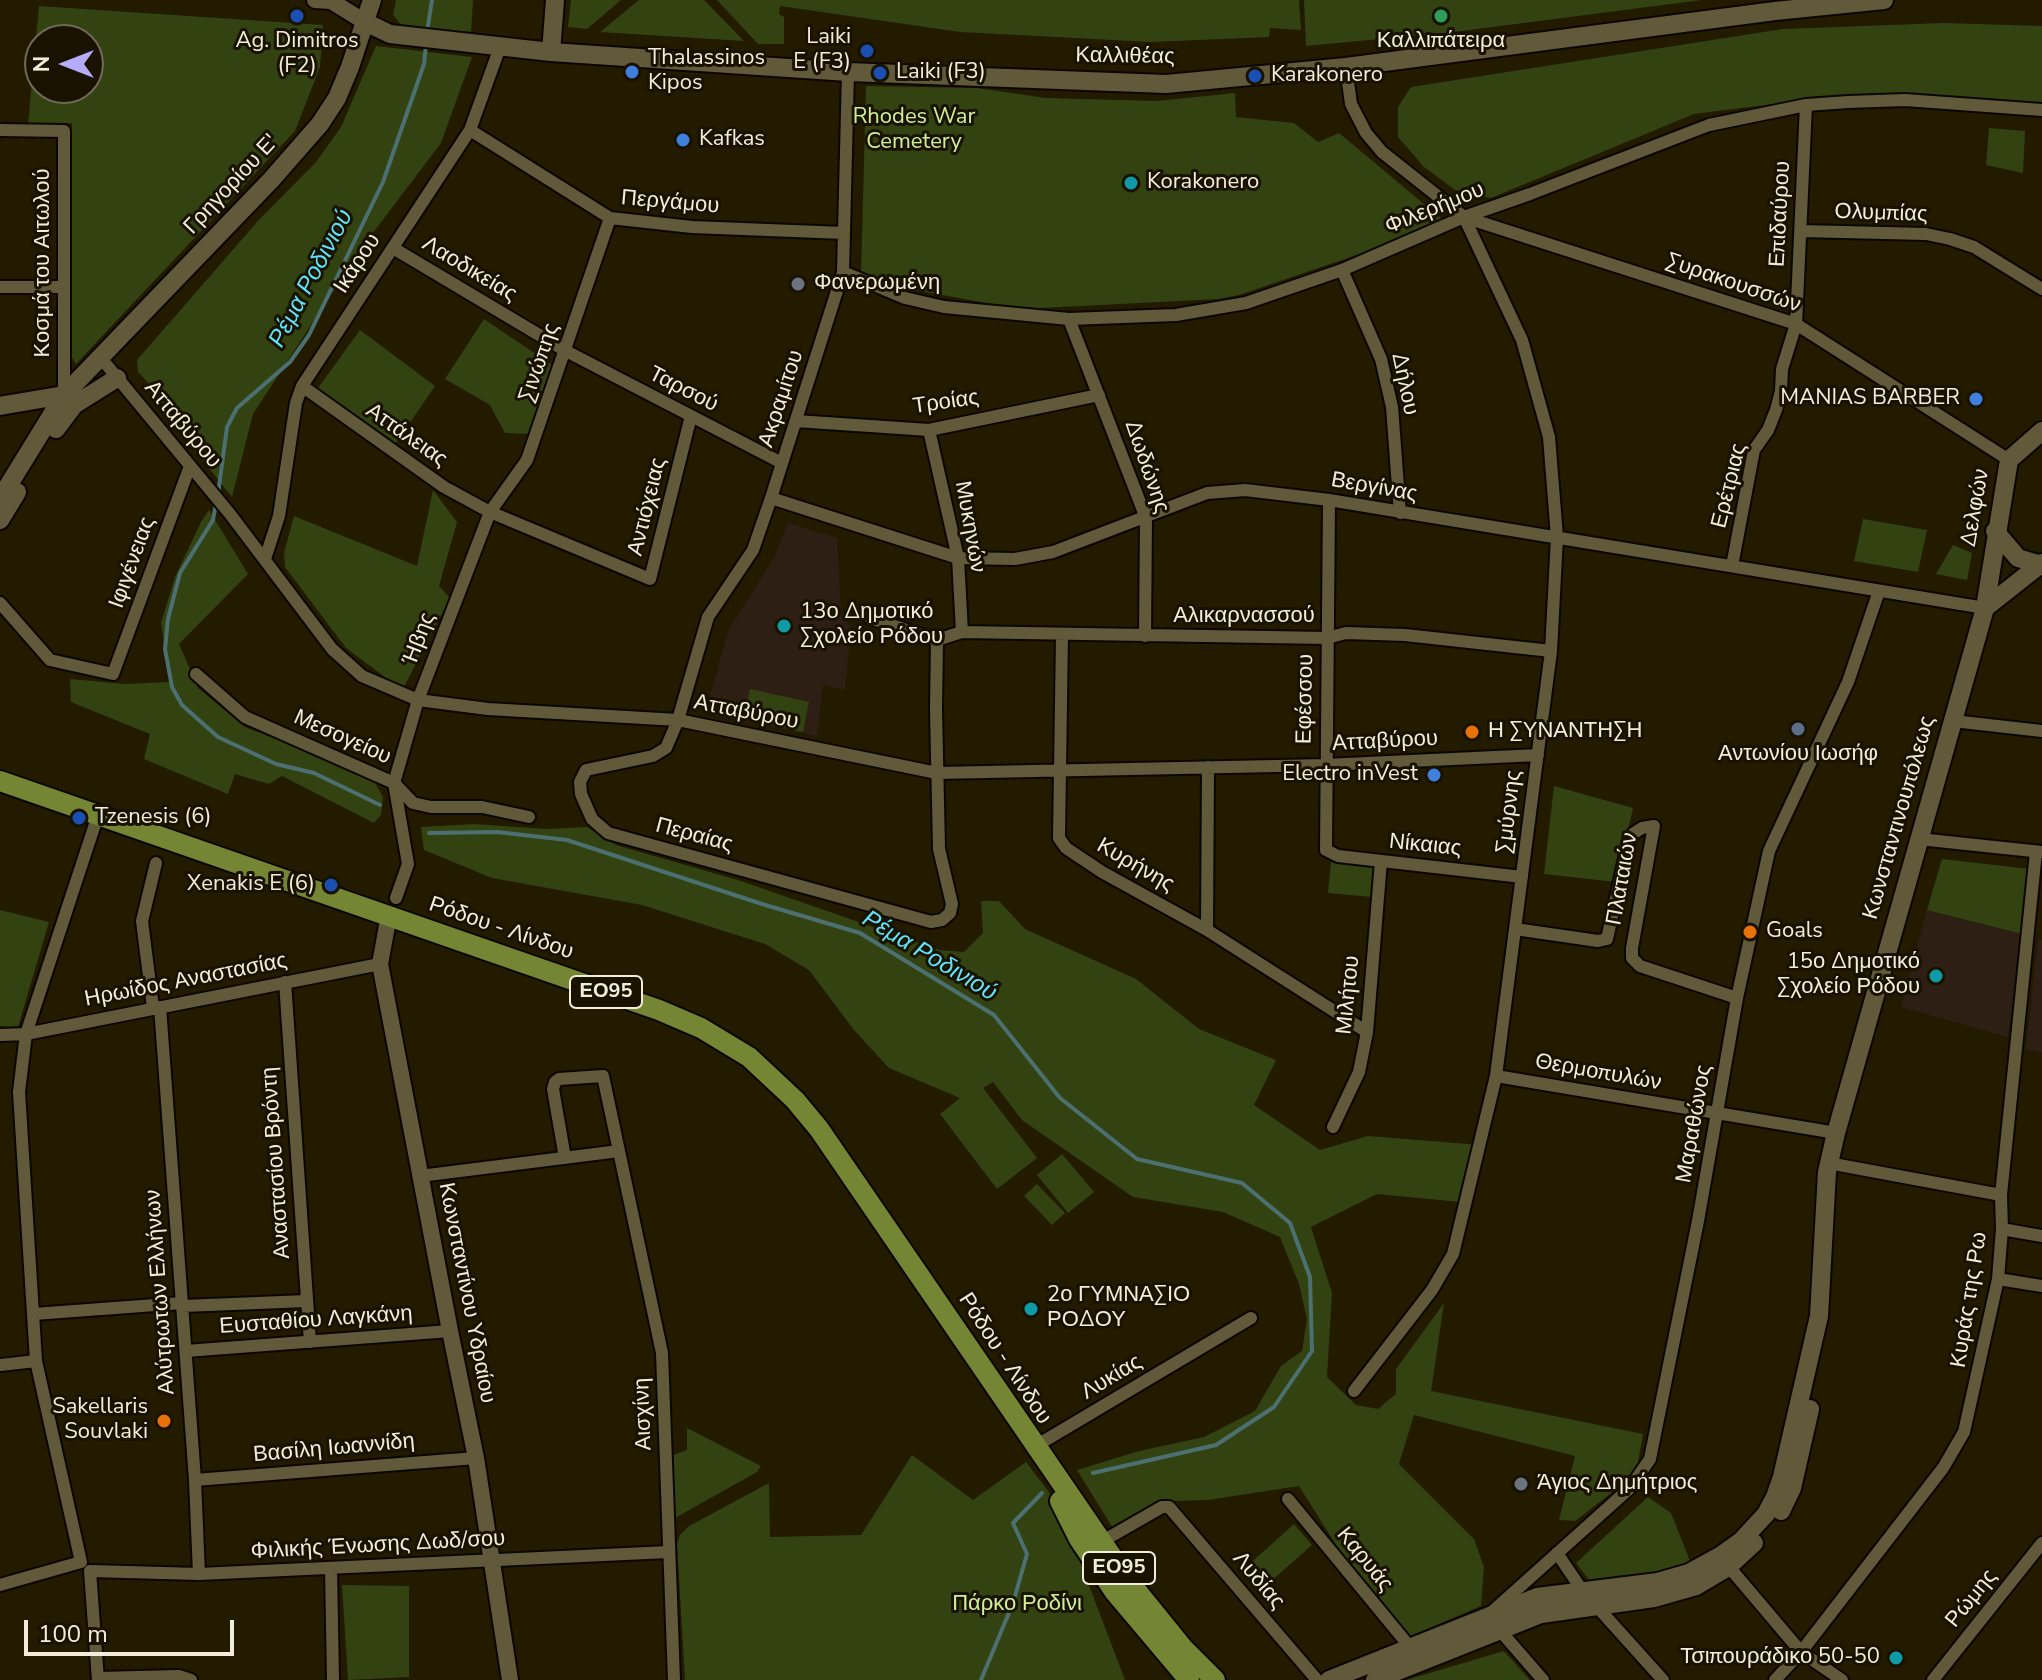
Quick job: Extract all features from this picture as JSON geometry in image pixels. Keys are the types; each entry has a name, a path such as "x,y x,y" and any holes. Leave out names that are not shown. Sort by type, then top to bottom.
{"main road":[{"name":"Γρηγορίου Ε'","path":"69,400 101,358 271,180 320,124 337,98 372,0"},
{"path":"552,43 555,0"},
{"name":"Καλλιθέας","path":"365,22 390,34 500,47 552,43 848,72 1166,84 1346,67 1802,7 1884,0"},
{"path":"0,406 69,400 117,378"},
{"path":"0,499 69,400"},
{"path":"0,520 69,400"},
{"name":"Δελφών","path":"1985,608 1995,531 2009,460 2042,431"},
{"path":"1995,531 2018,558 2040,564"},
{"path":"1985,608 2040,564"},
{"name":"Κωνσταντινουπόλεως","path":"1502,1620 1679,1593 1712,1578 1766,1514 1782,1477 1819,1316 1827,1172 1836,1133 1985,608"},
{"name":"Ρόδου - Λίνδου","path":"0,781 98,815 393,907 659,1010 701,1028 749,1057 773,1078 819,1129 1101,1542 1154,1615 1215,1680"},
{"name":"Κωνσταντινουπόλεως","path":"1502,1620 1537,1597 1667,1580 1724,1561 1767,1530 1782,1510 1792,1488 1831,1304 1839,1165 1836,1133"},
{"name":"Ρόδου - Λίνδου","path":"1034,1447 1083,1546 1141,1626 1189,1680"},
{"path":"1329,1680 1410,1647 1502,1620"},
{"path":"1375,1680 1502,1620"}],"street":[{"path":"315,0 331,1 365,22"},
{"name":"Ικάρου","path":"265,559 279,516 296,403 302,386 470,130 500,47"},
{"path":"1346,67 1351,104 1366,133 1382,152 1464,217"},
{"name":"Ακραμίτου","path":"678,720 708,617 753,550 843,272 848,72"},
{"name":"Φιλερήμου","path":"843,272 905,298 944,307 1069,319 1176,315 1246,303 1342,270 1464,217 1709,125 1806,105 1905,100 2042,110"},
{"name":"Επιδαύρου","path":"1796,324 1806,105"},
{"name":"Κοσμά του Αιτωλού","path":"0,130 64,131 64,287 69,400"},
{"name":"Περγάμου","path":"470,130 610,218 692,227 844,233"},
{"name":"Συρακουσσών","path":"1464,217 1796,324 2009,460"},
{"name":"Σμύρνης","path":"1354,1391 1432,1290 1453,1254 1496,1076 1551,651 1557,537 1549,437 1522,340 1464,217"},
{"name":"Σινώπης","path":"490,512 527,460 610,218"},
{"name":"Ολυμπίας","path":"1801,231 1926,234 1950,239 1974,247 2042,289"},
{"name":"Λαοδικείας","path":"393,248 566,351"},
{"name":"Δήλου","path":"1342,270 1381,359 1392,407 1400,513"},
{"path":"0,287 64,287"},
{"name":"Δωδώνης","path":"1069,319 1146,518 1145,636"},
{"name":"Ερέτριας","path":"1732,566 1754,450 1768,430 1776,410 1782,369 1796,324"},
{"name":"Ταρσού","path":"566,351 782,463"},
{"name":"Ατταβύρου","path":"101,358 230,514 332,649 378,685 418,700 488,709 678,720 937,773 1325,765 1538,755"},
{"name":"Αττάλειας","path":"302,386 444,487 490,512"},
{"name":"Τροίας","path":"796,421 929,430 1099,395"},
{"name":"Αντιόχειας","path":"490,512 650,579 691,416"},
{"name":"Μυκηνών","path":"929,430 958,558 962,632"},
{"name":"Ιφιγένειας","path":"0,603 50,660 113,674 190,466"},
{"name":"Βεργίνας","path":"771,498 958,558 1015,559 1053,552 1207,493 1245,490 1329,500 1985,608"},
{"name":"Εφέσσου","path":"1326,850 1329,500"},
{"name":"Ήβης","path":"394,783 418,700 490,512"},
{"name":"Μαραθώνος","path":"1502,1620 1557,1553 1630,1488 1650,1459 1737,998 1769,851 1848,682 1879,591"},
{"path":"870,618 937,640 937,773"},
{"name":"Αλικαρνασσού","path":"937,640 962,632 1327,638 1346,633 1405,635 1551,651"},
{"name":"Κυρήνης","path":"1062,635 1059,838 1066,848 1102,872 1207,930 1367,1032"},
{"name":"Μεσογείου","path":"196,674 245,717 394,783 413,803 431,807 482,807 529,817"},
{"name":"Περαίας","path":"678,720 666,748 653,756 586,770 580,782 581,794 592,819 608,833 931,922 942,920 950,913 952,904 939,849 937,773"},
{"path":"1953,721 2042,731"},
{"path":"1207,930 1208,767"},
{"path":"393,907 408,864 394,783"},
{"path":"98,815 26,1034 19,1092 36,1361 85,1566 98,1679 179,1676 191,1680"},
{"name":"Πλαταιών","path":"1515,929 1598,941 1607,939 1629,840 1642,828 1654,826 1632,958 1640,966 1737,998"},
{"path":"1919,839 2039,852"},
{"name":"Νίκαιας","path":"1326,850 1338,856 1522,877"},
{"name":"Κυράς της Ρω","path":"1775,1680 1801,1652 1943,1468 1964,1432 1998,1279 2001,1195 2039,852"},
{"name":"Μιλήτου","path":"1333,1127 1359,1072 1367,1032 1381,861"},
{"name":"Αλύτρωτων Ελλήνων","path":"156,863 142,921 157,1007 186,1351 199,1574"},
{"name":"Κωνσταντίνου Υδραίου","path":"393,907 380,964 476,1458 510,1680"},
{"name":"Ηρωίδος Αναστασίας","path":"0,1035 26,1034 380,964"},
{"name":"Αναστασίου Βρόντη","path":"285,982 310,1342"},
{"name":"Αισχίνη","path":"565,1158 553,1089 559,1079 603,1076 662,1353 674,1680"},
{"name":"Θερμοπυλών","path":"1496,1076 1836,1133"},
{"path":"420,1176 619,1151"},
{"path":"1839,1165 2001,1195"},
{"path":"2002,1229 2042,1236"},
{"path":"1998,1279 2042,1286"},
{"path":"34,1314 182,1304 307,1301"},
{"name":"Λυκίας","path":"1034,1447 1251,1318"},
{"name":"Ευσταθίου Λαγκάνη","path":"186,1351 450,1331"},
{"path":"0,1365 36,1361"},
{"name":"Βασίλη Ιωαννίδη","path":"195,1480 476,1458"},
{"name":"Καρυάς","path":"1288,1499 1410,1647"},
{"name":"Λυδίας","path":"1101,1542 1162,1507 1169,1507 1317,1680"},
{"name":"Ρώμης","path":"1933,1680 2042,1543"},
{"name":"Φιλικής Ένωσης Δωδ/σου","path":"0,1585 85,1566 199,1574 668,1552"},
{"path":"1557,1553 1582,1590 1663,1680"},
{"path":"1724,1561 1801,1652 1842,1680"},
{"path":"331,1568 333,1680"},
{"path":"1502,1620 1543,1680"}],"shaded area":[{"path":"788,523 837,538 841,611 851,628 845,690 823,685 817,736 711,715 708,703 728,631 775,556"},
{"path":"1927,910 2022,934 2008,1037 1901,1007"},
{"path":"2038,939 2042,940 2042,1052 2026,1050"}],"green space":[{"path":"396,0 473,0 471,33 402,26 393,15"},
{"path":"571,0 621,0 587,29 568,27"},
{"path":"639,0 704,0 744,41 600,32"},
{"path":"717,0 1299,0 1301,30 1270,28 1269,37 1151,42 960,32 780,6 779,14 784,17 784,44 758,44"},
{"name":"Καλλιπάτειρα","path":"1304,0 1702,0 1454,32 1306,46"},
{"path":"39,6 323,25 320,67 295,131 76,364 71,356 72,123 28,125 30,104 104,104 104,24 37,24"},
{"path":"1944,23 2042,26 2042,104 1851,94 1694,114 1491,198 1455,190 1424,167 1398,137 1398,107 1411,87 1783,29"},
{"path":"376,46 472,57 441,143 360,250 253,414 232,497 150,395 152,387 138,372 137,360 257,222 316,162 341,127"},
{"name":"Korakonero","path":"866,86 977,88 1046,98 1157,101 1235,93 1236,117 1294,123 1318,142 1339,133 1448,224 1239,295 1219,299 1020,309 909,289 861,274"},
{"path":"1989,128 2025,131 2023,173 1986,165"},
{"path":"484,319 555,367 530,434 505,433 490,405 445,379"},
{"path":"360,330 435,386 396,443 318,388"},
{"path":"433,490 457,522 439,586 450,598 404,687 389,680 346,648 285,567 284,553 294,516 417,566"},
{"path":"209,510 248,574 179,644 198,688 245,727 371,775 383,797 381,815 374,823 282,776 269,784 235,774 228,794 144,759 150,734 71,702 70,679 125,684 170,682 161,623 175,577"},
{"path":"1863,519 1927,530 1918,572 1854,561"},
{"path":"1953,545 1972,553 1967,580 1936,574"},
{"path":"750,689 809,702 803,732 743,719"},
{"path":"1554,786 1633,808 1616,882 1544,874"},
{"path":"474,824 546,829 587,827 616,845 741,881 939,950 964,952 983,933 981,901 999,901 1025,929 1136,979 1199,1029 1276,1060 1254,1105 1320,1150 1368,1136 1480,1145 1471,1203 1377,1194 1311,1227 1332,1293 1327,1377 1356,1405 1378,1409 1396,1394 1396,1369 1444,1303 1431,1391 1643,1434 1636,1474 1575,1521 1559,1520 1575,1456 1414,1415 1399,1464 1474,1539 1484,1567 1481,1606 1397,1642 1299,1486 1208,1500 1174,1501 1116,1533 1077,1470 1139,1451 1204,1437 1255,1411 1281,1366 1302,1351 1307,1319 1299,1284 1280,1237 1223,1212 1133,1197 1022,1120 993,1082 983,1088 1037,1158 997,1189 940,1114 960,1098 889,1068 854,1030 809,970 765,944 642,905 492,878 424,850 421,827"},
{"path":"1942,859 2030,869 2022,934 1927,910"},
{"path":"1331,862 1375,868 1372,897 1328,893"},
{"path":"0,910 49,922 18,1027 0,1026"},
{"path":"1062,1154 1094,1192 1068,1213 1037,1175"},
{"path":"1037,1184 1065,1213 1052,1225 1024,1196"},
{"path":"687,1428 761,1466 757,1472 675,1518 670,1515 671,1456 687,1450"},
{"name":"Πάρκο Ροδίνι","path":"912,1455 973,1500 1026,1462 1058,1504 1125,1680 685,1680 677,1544 680,1535 689,1526 769,1483 770,1537 861,1535"},
{"path":"1648,1497 1671,1513 1692,1566 1626,1584 1593,1585 1576,1563"},
{"path":"1294,1524 1312,1545 1261,1590 1244,1569"},
{"path":"342,1585 409,1586 409,1677 348,1680"},
{"path":"1504,1651 1530,1680 1406,1680"}],"waterway":[{"name":"Ρέμα Ροδινιού","path":"427,32 432,0"},
{"name":"Ρέμα Ροδινιού","path":"218,494 227,427 237,408 290,362 309,335 383,182 424,64 426,45"},
{"name":"Ρέμα Ροδινιού","path":"216,503 213,520 180,573 168,619 165,649 172,687 182,705 218,737 276,764 314,773 380,805"},
{"name":"Ρέμα Ροδινιού","path":"429,833 497,832 567,840 860,933 994,1015 1060,1098 1137,1159 1242,1183 1290,1223 1310,1277 1312,1351 1274,1407 1216,1445 1093,1473"},
{"name":"Ρέμα Ροδινιού","path":"981,1680 1013,1603 1027,1554 1013,1523 1042,1493"}],"place":[{"name":"Ag. Dimitros (F2)","path":"297,16"},
{"name":"Καλλιπάτειρα","path":"1441,16"},
{"name":"Laiki E (F3)","path":"867,51"},
{"name":"Thalassinos Kipos","path":"632,72"},
{"name":"Laiki (F3)","path":"880,73"},
{"name":"Karakonero","path":"1255,76"},
{"name":"Kafkas","path":"683,140"},
{"name":"Korakonero","path":"1131,183"},
{"name":"Φανερωμένη","path":"798,284"},
{"name":"MANIAS BARBER","path":"1976,399"},
{"name":"13ο Δημοτικό Σχολείο Ρόδου","path":"784,626"},
{"name":"Αντωνίου Ιωσήφ","path":"1798,729"},
{"name":"Η ΣΥΝΑΝΤΗΣΗ","path":"1472,732"},
{"name":"Electro inVest","path":"1434,775"},
{"name":"Tzenesis (6)","path":"79,818"},
{"name":"Xenakis E (6)","path":"331,885"},
{"name":"Goals","path":"1750,932"},
{"name":"15ο Δημοτικό Σχολείο Ρόδου","path":"1936,976"},
{"name":"2ο ΓΥΜΝΑΣΙΟ ΡΟΔΟΥ","path":"1031,1309"},
{"name":"Sakellaris Souvlaki","path":"164,1421"},
{"name":"Άγιος Δημήτριος","path":"1521,1484"},
{"name":"Τσιπουράδικο 50-50","path":"1896,1658"}],"park label":[{"name":"Rhodes War Cemetery","path":"914,130"}]}
